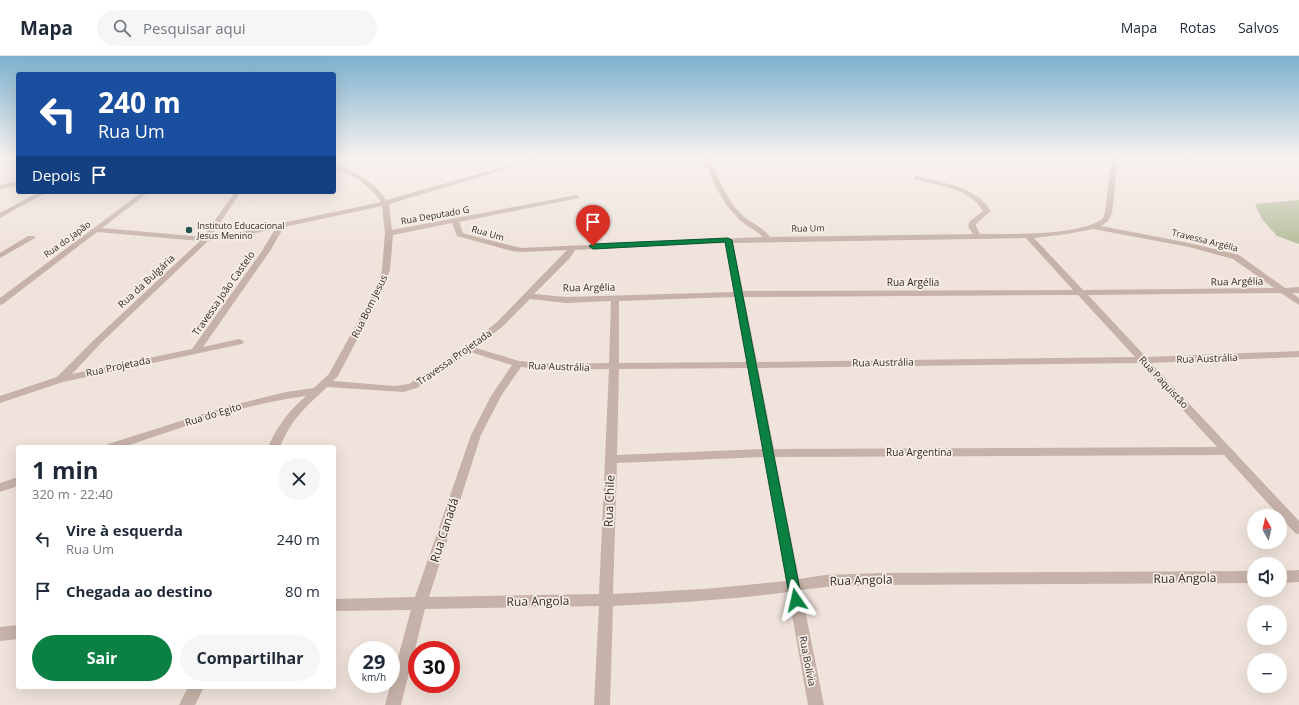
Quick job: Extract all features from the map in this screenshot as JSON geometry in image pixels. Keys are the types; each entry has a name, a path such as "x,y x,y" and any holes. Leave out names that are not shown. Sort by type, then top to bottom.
{"street":[{"name":"Rua Bom Jesus","path":"275,445 282,429 293,413 326,384 338,369 383,282 388,256 389,222 385,203 373,187"},
{"path":"96,230 160,237 205,239 280,227 349,212 439,187"},
{"path":"722,187 738,216 757,228 768,239"},
{"path":"948,187 973,196 985,204 986,211 973,223 972,226 978,237"},
{"name":"Rua Um","path":"455,221 460,234 466,237 486,241 503,248 521,250 728,240 1028,236 1060,233 1102,223 1106,219 1109,211 1112,187"},
{"path":"0,216 40,194"},
{"name":"Rua do Japão","path":"0,302 143,194"},
{"name":"Rua da Bulgária","path":"61,379 99,340 196,250 237,194"},
{"name":"Rua Deputado G","path":"389,233 578,197"},
{"name":"Travessa Argélia","path":"1093,226 1188,245 1233,256 1244,261 1299,302"},
{"name":"Travessa João Castelo","path":"196,350 266,251 280,227"},
{"name":"Rua Paquistão","path":"1028,236 1299,529"},
{"path":"0,256 31,238"},
{"name":"Rua Bolívia","path":"728,240 816,705"},
{"name":"Travessa Projetada","path":"326,384 395,389 408,388 469,349 500,324 573,247"},
{"name":"Rua Argélia","path":"528,296 566,300 739,294 1080,293 1299,290"},
{"name":"Rua Chile","path":"602,705 614,367 615,298"},
{"name":"Rua Projetada","path":"0,400 61,379 239,342"},
{"name":"Rua Austrália","path":"469,349 518,364 552,367 1144,360 1299,354"},
{"name":"Rua Canadá","path":"394,705 420,603 476,435 496,396 518,364"},
{"name":"Rua do Egito","path":"118,445 225,410 286,395 317,391"},
{"name":"Rua Argentina","path":"611,459 768,453 1227,451"},
{"path":"0,488 16,483"},
{"path":"1287,576 1299,576"},
{"name":"Rua Angola","path":"336,605 606,600 704,595 754,591 793,584 880,579 1247,577"},
{"path":"0,634 16,632"},
{"path":"187,705 195,689"}],"green space":[{"path":"1299,200 1299,244 1277,236 1262,219 1255,204"}],"place":[{"name":"Instituto Educacional Jesus Menino","path":"189,230"}],"route":[{"path":"593,246 728,240 796,600"}]}
